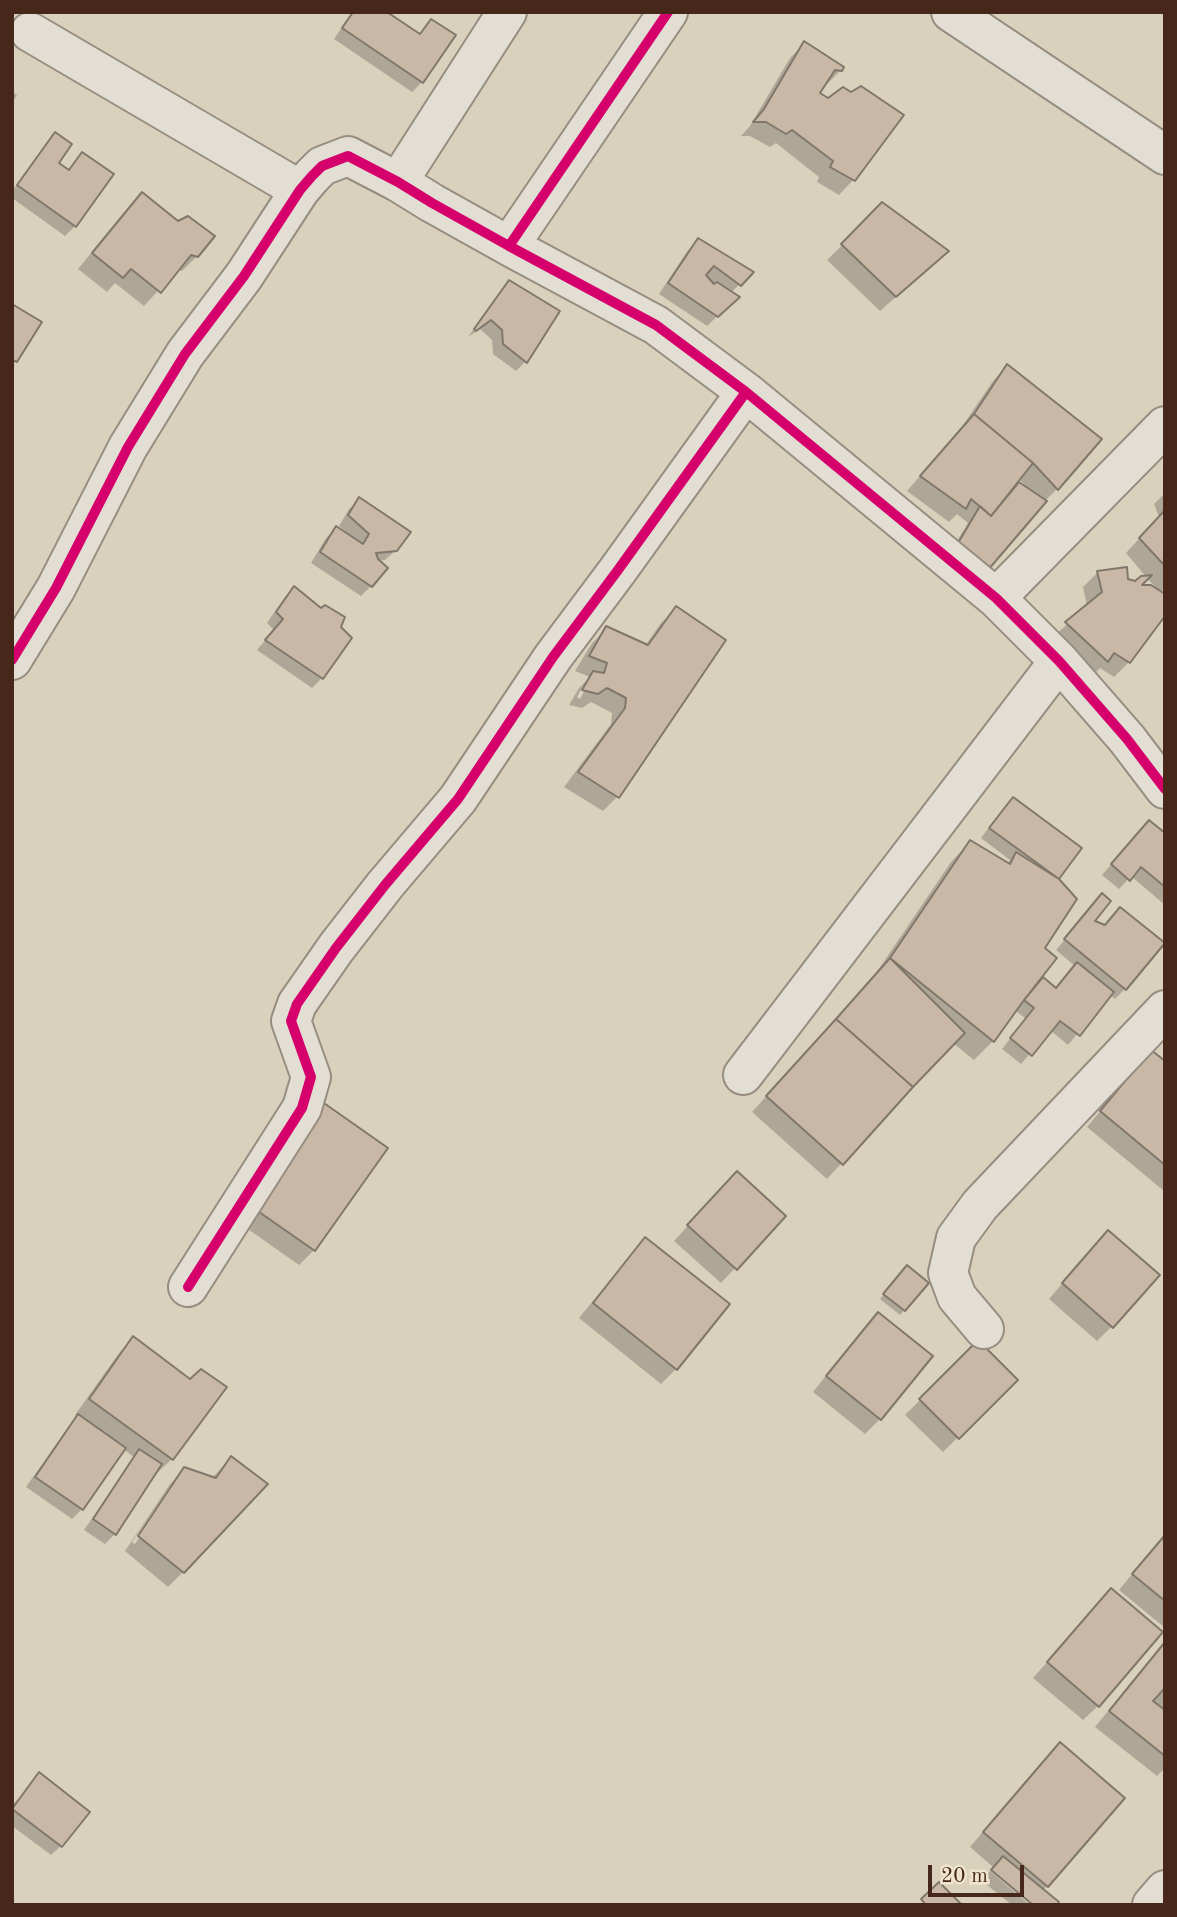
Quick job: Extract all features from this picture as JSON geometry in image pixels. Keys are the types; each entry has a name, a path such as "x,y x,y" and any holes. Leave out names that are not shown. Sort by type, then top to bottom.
{"street":[{"path":"398,182 507,12"},
{"path":"509,246 668,12"},
{"path":"951,12 1165,155"},
{"path":"30,32 300,190"},
{"path":"12,660 57,588 128,447 185,354 244,276 300,190 322,166 348,156 656,325 746,391 996,598 1059,661 1128,739 1165,789"},
{"path":"188,1287 302,1108 311,1077 291,1021 297,1004 344,938 458,799 553,657 746,391"},
{"path":"996,598 1165,426"},
{"path":"743,1075 1059,661"},
{"path":"984,1329 957,1297 948,1273 956,1238 981,1205 1165,1010"},
{"path":"1152,1905 1165,1889"}],"building":[{"path":"353,12 387,12 420,34 431,19 456,35 423,83 342,28"},
{"path":"804,41 844,67 842,71 835,70 820,93 828,98 843,87 851,92 861,86 904,115 855,181 830,167 833,161 792,130 786,134 766,122 753,122 764,109"},
{"path":"55,132 72,144 59,163 69,170 82,152 114,174 76,227 17,185"},
{"path":"142,192 178,221 188,216 215,236 198,257 191,255 161,293 131,269 123,278 92,253"},
{"path":"882,202 949,251 896,297 841,244"},
{"path":"698,238 754,272 741,286 714,266 706,275 714,284 717,282 740,297 718,317 668,283"},
{"path":"509,280 560,311 527,363 503,344 502,330 491,320 476,331 474,329"},
{"path":"12,304 42,322 17,362 12,360"},
{"path":"1007,364 1102,439 1058,490 1033,463 974,414"},
{"path":"974,414 1033,463 991,516 971,499 966,509 920,476"},
{"path":"1019,482 1047,501 988,570 958,543 980,506 991,516"},
{"path":"359,497 411,532 397,551 376,553 378,559 388,568 372,587 320,552 336,526 363,544 369,534 348,515"},
{"path":"1165,510 1165,566 1139,538"},
{"path":"1127,567 1128,579 1135,581 1141,576 1152,575 1142,585 1151,585 1165,594 1165,616 1130,663 1114,653 1108,662 1065,622 1102,592 1097,571"},
{"path":"294,586 321,608 325,605 345,617 341,627 352,638 323,679 265,640 283,619 276,612"},
{"path":"676,606 726,640 619,798 578,772 625,708 626,698 607,688 598,694 582,690 593,671 604,673 607,663 589,656 606,626 648,645"},
{"path":"1013,797 1082,848 1059,879 989,828"},
{"path":"1149,820 1165,833 1165,887 1141,867 1130,881 1111,864"},
{"path":"970,840 1010,864 1016,852 1059,879 1077,899 1045,948 1057,958 994,1042 890,958"},
{"path":"1102,893 1111,901 1095,921 1105,925 1120,907 1165,943 1126,990 1064,939"},
{"path":"890,958 965,1033 913,1087 836,1019"},
{"path":"1077,962 1114,992 1080,1036 1060,1021 1032,1056 1010,1038 1034,1008 1024,1000 1043,977 1056,988"},
{"path":"836,1019 913,1087 843,1165 766,1096"},
{"path":"1151,1050 1165,1061 1165,1165 1100,1111"},
{"path":"321,1101 388,1148 315,1251 249,1205"},
{"path":"737,1171 786,1216 737,1270 687,1225"},
{"path":"1108,1230 1160,1275 1113,1328 1062,1283"},
{"path":"645,1237 730,1304 677,1370 593,1303"},
{"path":"907,1265 929,1283 905,1311 883,1294"},
{"path":"878,1312 933,1356 881,1420 826,1376"},
{"path":"133,1336 190,1379 201,1369 227,1387 173,1460 89,1399"},
{"path":"978,1340 1018,1380 959,1439 919,1399"},
{"path":"78,1414 126,1448 83,1510 35,1477"},
{"path":"139,1449 162,1464 116,1535 93,1519"},
{"path":"231,1456 268,1484 184,1573 138,1536 184,1467 216,1478"},
{"path":"1165,1535 1165,1601 1132,1574"},
{"path":"1111,1588 1163,1632 1099,1707 1047,1662"},
{"path":"1165,1642 1165,1688 1153,1701 1165,1710 1165,1756 1109,1711"},
{"path":"1060,1742 1125,1798 1048,1887 983,1832"},
{"path":"39,1772 90,1812 62,1847 12,1809"},
{"path":"1003,1856 1059,1902 1057,1905 1033,1905 991,1870"},
{"path":"939,1882 962,1905 926,1905 921,1899"}],"cycle path":[{"path":"668,12 509,246 656,325 746,392 996,598 1059,661 1127,739 1165,789"},
{"path":"12,660 56,588 128,447 185,354 244,276 300,190 322,166 348,156 509,246"},
{"path":"188,1287 302,1108 311,1077 291,1021 297,1004 385,885 458,799 553,657 746,392"}]}
